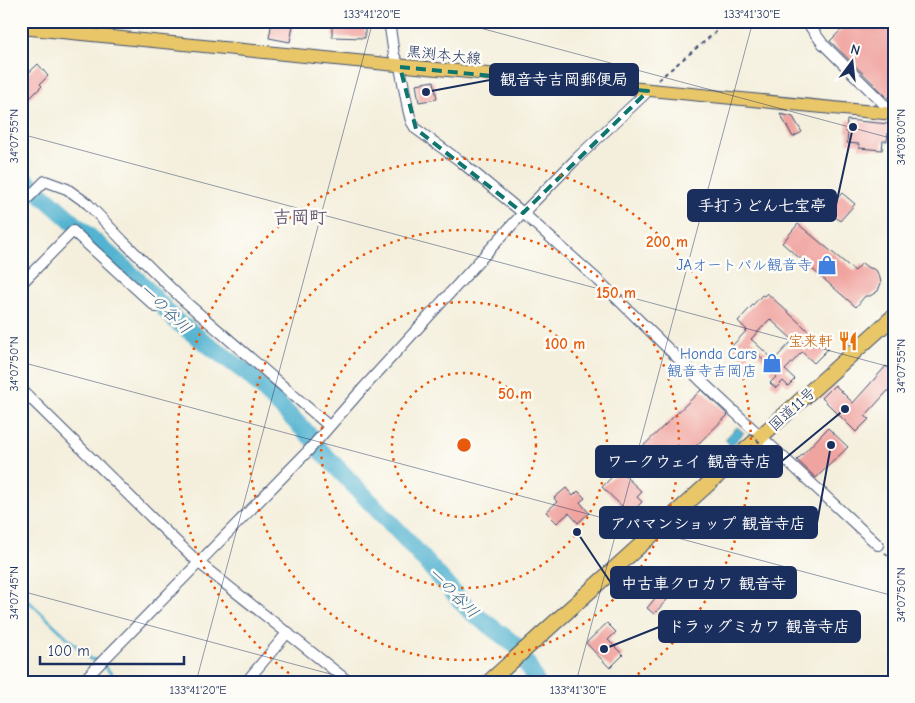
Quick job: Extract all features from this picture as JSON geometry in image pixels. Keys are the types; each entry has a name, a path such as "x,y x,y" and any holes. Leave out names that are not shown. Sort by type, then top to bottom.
{"highway":[{"name":"国道11号","path":"489,682 894,316"}],"main road":[{"name":"黒渕本大線","path":"21,28 400,67 894,114"}],"street":[{"path":"390,21 394,56 400,67 410,115 416,129 460,161 523,213 599,281 758,439 878,545"},
{"path":"806,21 823,44 894,114"},
{"path":"82,682 308,451 523,213 578,157 648,91"},
{"path":"24,202 45,181 67,189 88,204 181,298 329,426"},
{"path":"21,284 73,231 156,307"},
{"path":"21,389 200,563 349,682"},
{"path":"246,682 288,632"}],"path":[{"path":"648,91 660,78 729,21"},
{"path":"878,545 894,562"}],"highlighted area":[{"path":"400,67 648,91 523,213 416,129"}],"water":[{"path":"737,427 744,433 731,446 725,439"}],"building":[{"path":"272,21 294,21 290,42 269,38"},
{"path":"332,21 365,21 365,38 332,37"},
{"path":"850,21 894,21 894,94 889,99 830,41"},
{"path":"38,64 48,76 40,84 42,86 21,107 21,80"},
{"path":"434,81 437,99 419,102 416,84"},
{"path":"780,114 793,117 802,132 793,137"},
{"path":"847,120 889,124 887,141 883,141 882,150 859,148 859,144 847,143"},
{"path":"842,193 855,204 840,221 827,210"},
{"name":"JAオートパル観音寺","path":"798,224 855,271 862,263 876,270 881,283 878,291 870,296 865,296 856,307 782,243"},
{"path":"767,293 828,349 814,363 802,352 785,370 795,379 788,386 783,381 776,388 770,383 776,377 770,371 772,368 753,350 745,359 732,346 747,330 738,321 762,295 764,296","holes":["770,319 793,340 774,360 751,339"]},
{"name":"宝来軒","path":"849,334 854,340 848,345 843,340"},
{"path":"886,366 894,373 894,384 865,416 869,419 856,432 822,398 835,385 853,403"},
{"path":"701,390 728,415 671,470 660,459 652,467 647,464 636,453"},
{"path":"828,428 848,447 816,478 797,460"},
{"path":"619,470 642,492 637,497 642,502 630,514 602,487"},
{"path":"566,488 573,496 578,491 585,498 580,502 589,513 578,523 569,513 557,523 546,512 557,502 554,498"},
{"path":"667,584 675,591 654,614 647,608"},
{"path":"607,623 616,632 608,640 623,655 610,668 586,643"}],"waterway":[{"name":"一の谷川","path":"21,176 140,282 176,321 248,374 312,438"},
{"name":"一の谷川","path":"318,448 402,535 470,611 514,644"},
{"path":"21,594 90,659 96,660"},
{"name":"一の谷川","path":"527,664 536,682"},
{"path":"103,665 120,682"}],"place":[{"name":"観音寺吉岡郵便局","path":"426,92"},
{"name":"手打うどん七宝亭","path":"853,127"},
{"name":"JAオートパル観音寺","path":"827,265"},
{"name":"宝来軒","path":"848,341"},
{"name":"Honda Cars 観音寺吉岡店","path":"772,363"},
{"name":"ワークウェイ 観音寺店","path":"845,409"},
{"name":"アパマンショップ 観音寺店","path":"831,445"},
{"name":"中古車クロカワ 観音寺","path":"577,532"},
{"name":"ドラッグミカワ 観音寺店","path":"604,649"}],"district":[{"name":"吉岡町","path":"300,217"}]}
